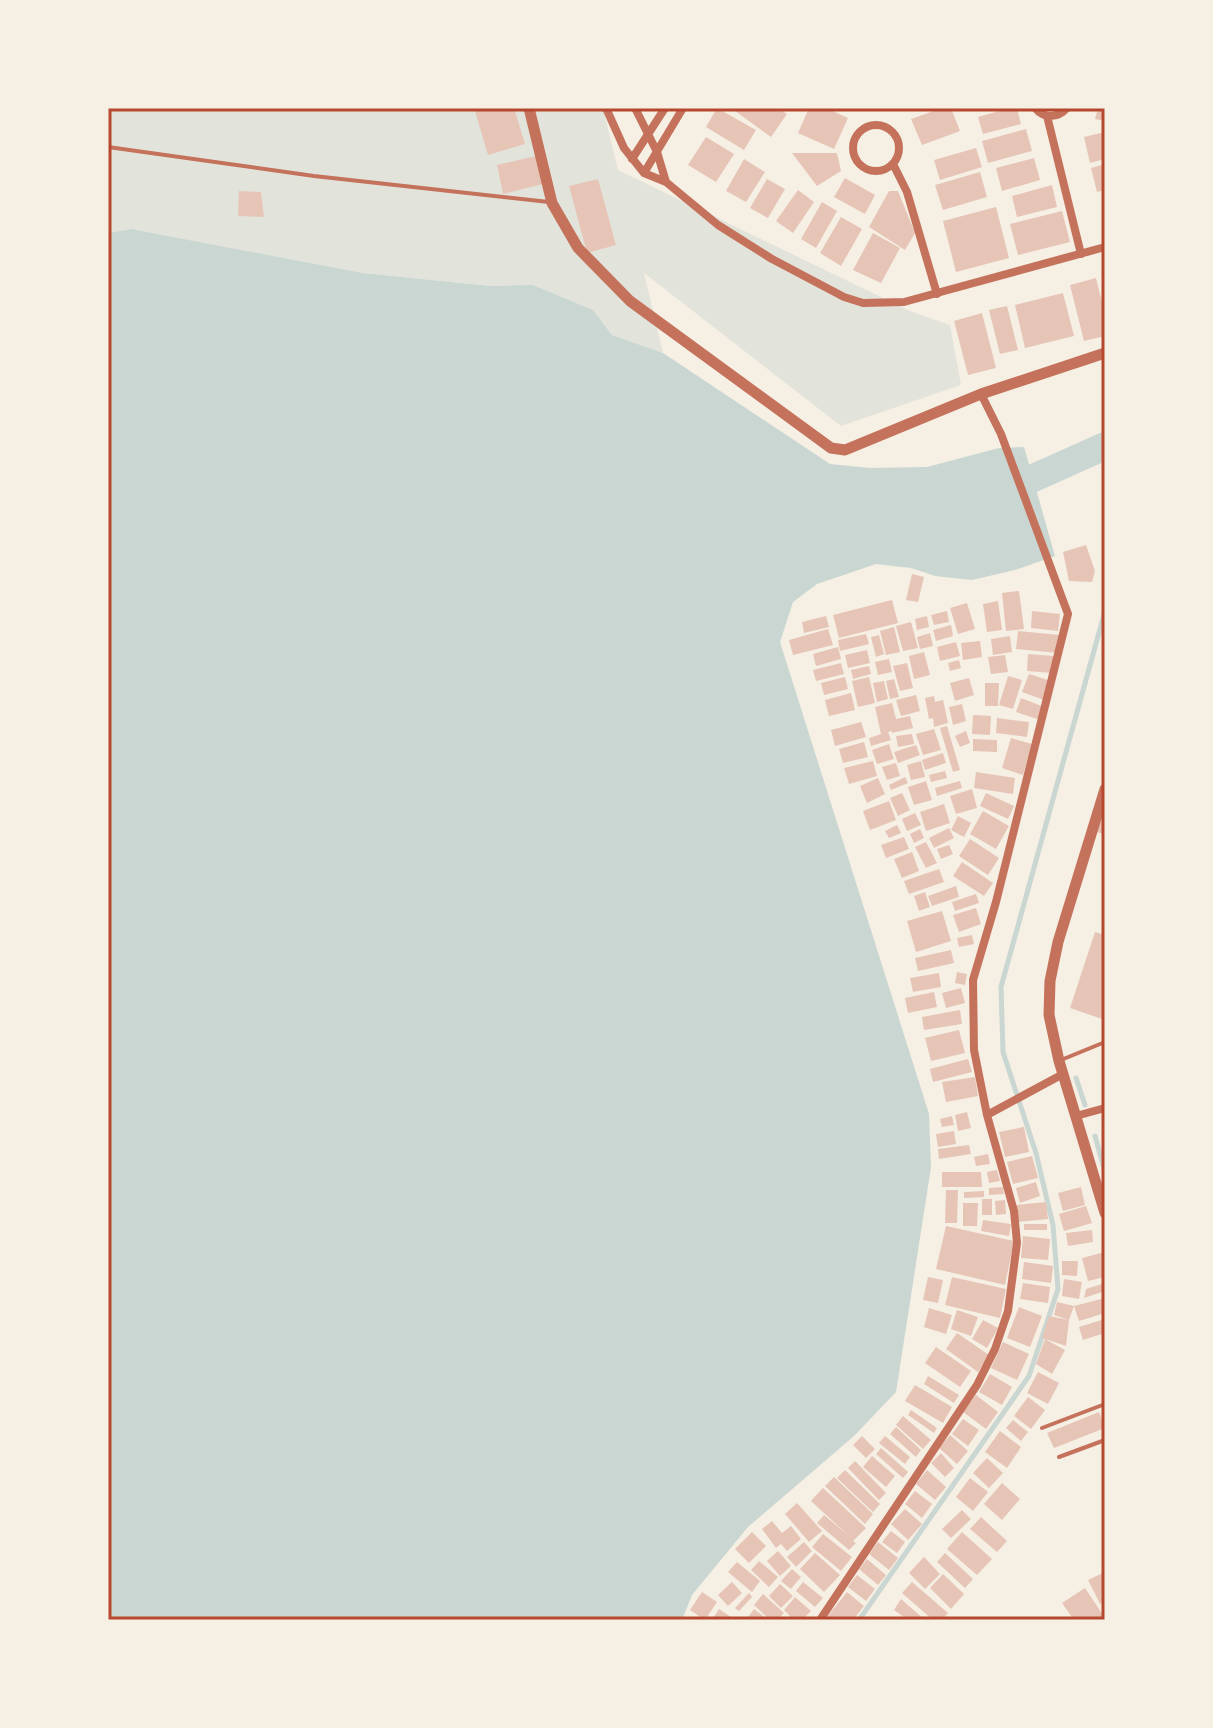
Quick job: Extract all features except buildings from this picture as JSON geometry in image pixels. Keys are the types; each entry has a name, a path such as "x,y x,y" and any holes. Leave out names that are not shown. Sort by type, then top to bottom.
{"street":[{"path":"529,108 552,203 578,248 630,301 831,448 845,450 981,394 1105,353"},
{"path":"606,108 632,159 644,173 666,182 718,225 772,259 844,297 879,304 904,302 1105,247"},
{"path":"635,108 657,152 666,182"},
{"path":"632,159 665,108"},
{"path":"644,173 683,108"},
{"path":"1035,108 1047,116 1056,116 1067,108"},
{"path":"1047,116 1081,254"},
{"path":"893,164 879,171 864,168 858,163 853,148 859,133 872,125 894,134 899,149 893,164 907,192 937,294"},
{"path":"820,1620 977,1385 995,1349 1008,1311 1017,1243 1014,1211 987,1115 974,1050 973,980 1068,624 1066,606 1001,434 981,394"},
{"path":"1105,789 1058,942 1050,981 1049,1015 1059,1061 1105,1213"},
{"path":"987,1115 1063,1074"},
{"path":"1076,1116 1105,1108"}],"lane":[{"path":"108,147 314,176 552,203"},
{"path":"1059,1061 1105,1042"},
{"path":"1042,1428 1105,1404"},
{"path":"1059,1457 1105,1440"}],"shaded area":[{"path":"108,108 603,108 618,170 910,311 950,325 961,385 841,426 644,273 663,353 612,335 593,310 533,285 490,286 363,273 131,229 108,233"},
{"path":"131,229 363,273 490,286 533,285 593,310 612,335 663,353 830,464 870,468 927,467 999,448 1024,447 1055,556 972,580 876,564 817,584 793,602 780,642 929,1114 931,1167 896,1392 854,1436 748,1527 692,1595 682,1620 108,1620 108,233"}],"waterway":[{"path":"998,494 1105,446"},
{"path":"859,1620 1029,1376 1058,1289 1053,1225 1036,1153 1003,1052 1001,987 1105,611"},
{"path":"1076,1078 1085,1105"},
{"path":"1095,1136 1105,1172"}]}
